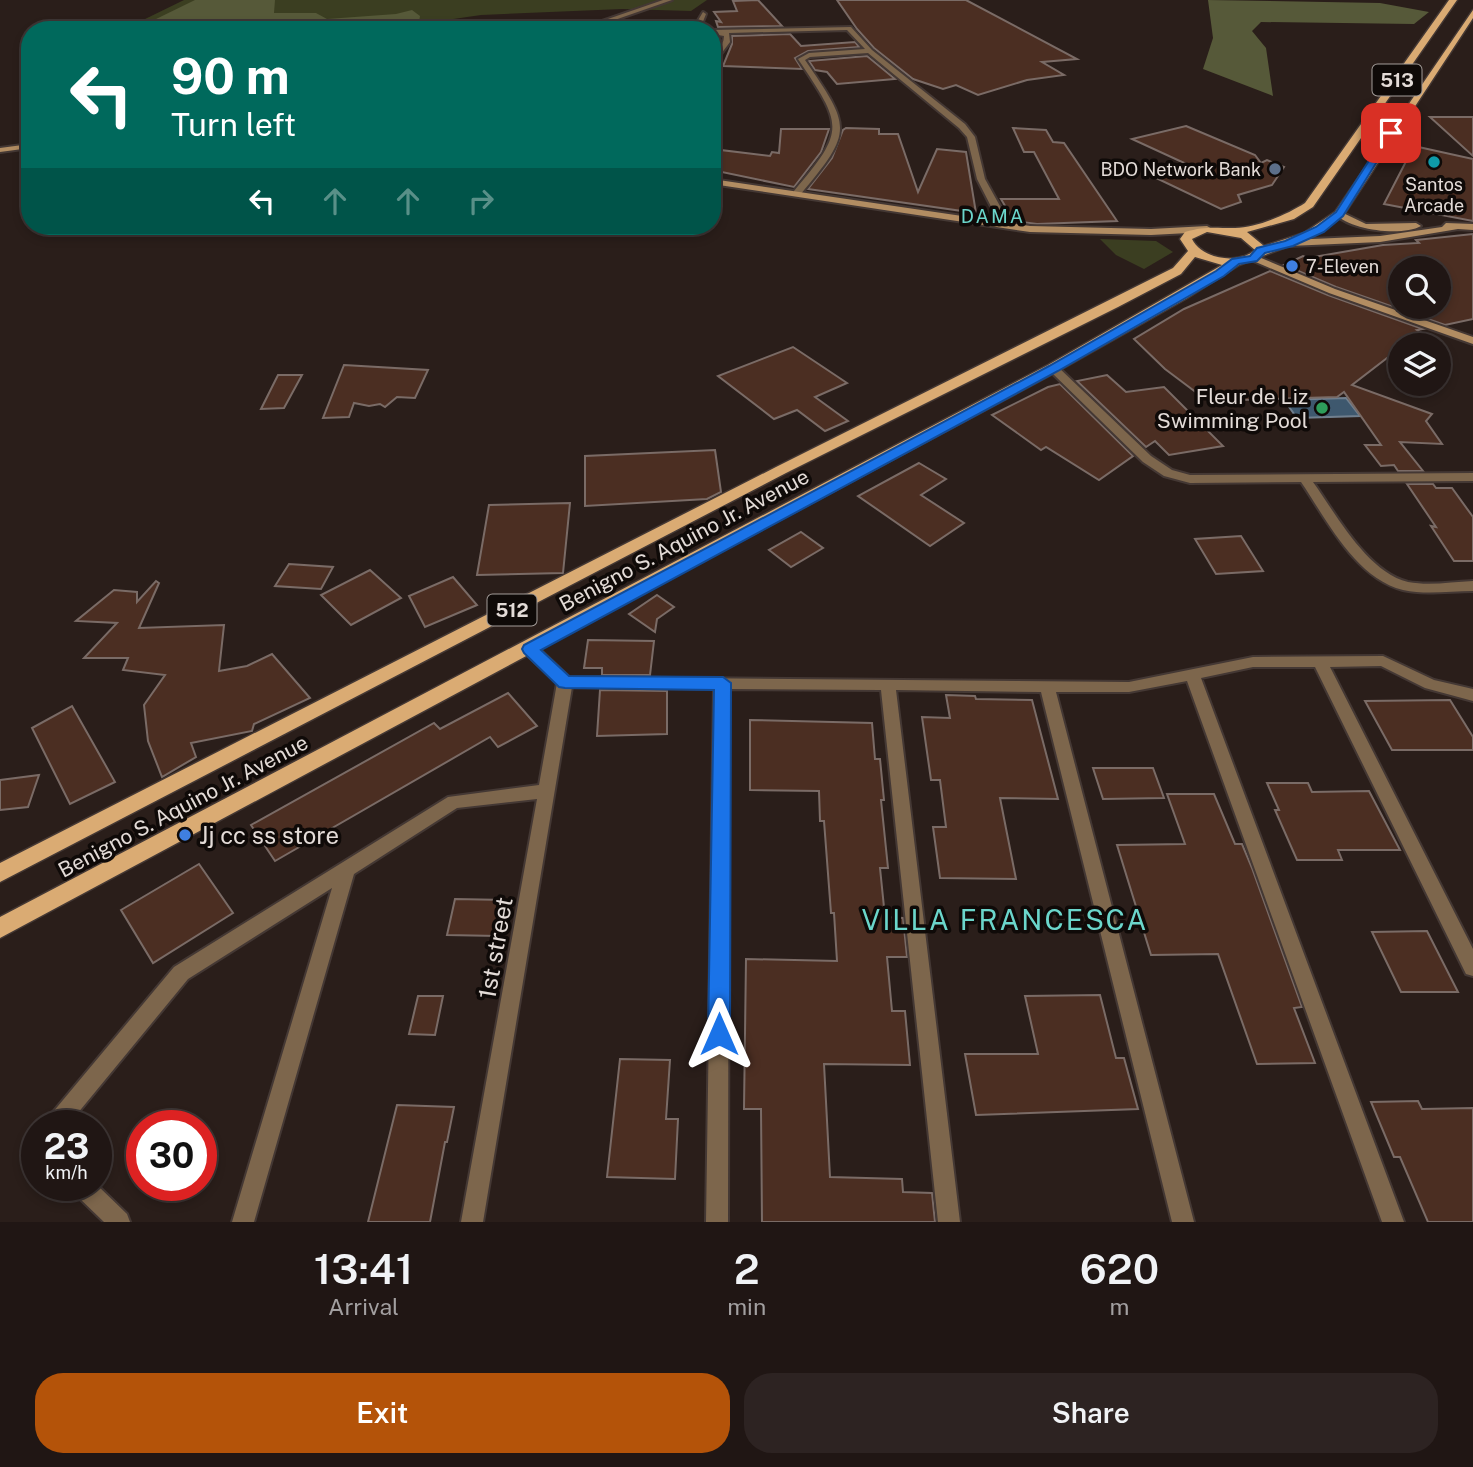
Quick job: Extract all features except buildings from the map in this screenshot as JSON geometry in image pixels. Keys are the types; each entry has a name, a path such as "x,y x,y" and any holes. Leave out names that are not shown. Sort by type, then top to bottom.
{"main road":[{"name":"513","path":"1257,254 1320,229 1339,214 1355,161 1453,0"},
{"name":"513","path":"1234,232 1263,226 1301,211 1314,200 1355,161 1473,12"},
{"path":"0,150 21,147"},
{"path":"721,182 1006,226 1152,232 1207,229 1234,232 1254,240 1257,254 1332,291 1473,341"},
{"path":"1339,214 1349,223 1365,227 1473,227"},
{"path":"1289,243 1380,239 1456,227"},
{"name":"512","path":"1207,229 1189,234 1190,248 1220,260 1235,261 1257,254"},
{"path":"1152,232 1190,248"},
{"name":"Benigno S. Aquino Jr. Avenue","path":"0,928 530,649 1177,271 1190,248"},
{"name":"Benigno S. Aquino Jr. Avenue","path":"0,873 781,470 958,401 1053,368 1220,273 1235,261"}],"street":[{"path":"606,21 669,0"},
{"path":"701,21 703,14"},
{"path":"723,33 843,27 851,30 870,51 962,125 971,136 981,179 1006,226"},
{"path":"721,50 727,40 727,35 723,33"},
{"path":"797,193 830,154 839,122 818,80 801,59 809,55 870,51"},
{"path":"1053,368 1147,459 1168,472 1190,479 1473,477"},
{"path":"1306,480 1366,563 1385,577 1405,586 1473,586"},
{"path":"530,649 565,682 1129,687 1253,662 1383,661 1430,684 1471,698"},
{"path":"1320,662 1473,968"},
{"path":"1192,674 1393,1222"},
{"name":"1st street","path":"472,1222 565,682"},
{"path":"717,1222 723,683"},
{"path":"888,684 949,1222"},
{"path":"1047,686 1183,1222"},
{"path":"67,1110 181,973 454,802 547,792"},
{"path":"243,1222 346,870"},
{"path":"98,1201 119,1222"}],"green space":[{"path":"184,0 707,0 691,11 622,9 481,15 440,21 141,21"},
{"path":"195,0 275,0 274,13 316,13 327,19 396,14 412,10 420,16 419,21 154,20"},
{"path":"1208,0 1380,3 1429,12 1414,24 1261,22 1252,31 1266,48 1273,96 1203,69 1213,38"},
{"path":"1100,239 1156,241 1173,252 1144,269 1116,255"}],"water":[{"name":"Fleur de Liz Swimming Pool","path":"1346,398 1360,416 1297,418 1284,400"}],"place":[{"name":"Santos Arcade","path":"1434,162"},
{"name":"BDO Network Bank","path":"1275,169"},
{"name":"7-Eleven","path":"1292,266"},
{"name":"Fleur de Liz Swimming Pool","path":"1322,408"},
{"name":"Jj cc ss store","path":"185,835"}],"district":[{"name":"DAMA","path":"993,216"},
{"name":"VILLA FRANCESCA","path":"1005,919"}],"route":[{"path":"719,1034 723,683 565,682 530,649 1053,368 1183,295 1235,261 1254,258 1261,251 1289,243 1320,229 1339,214 1391,133"}]}
